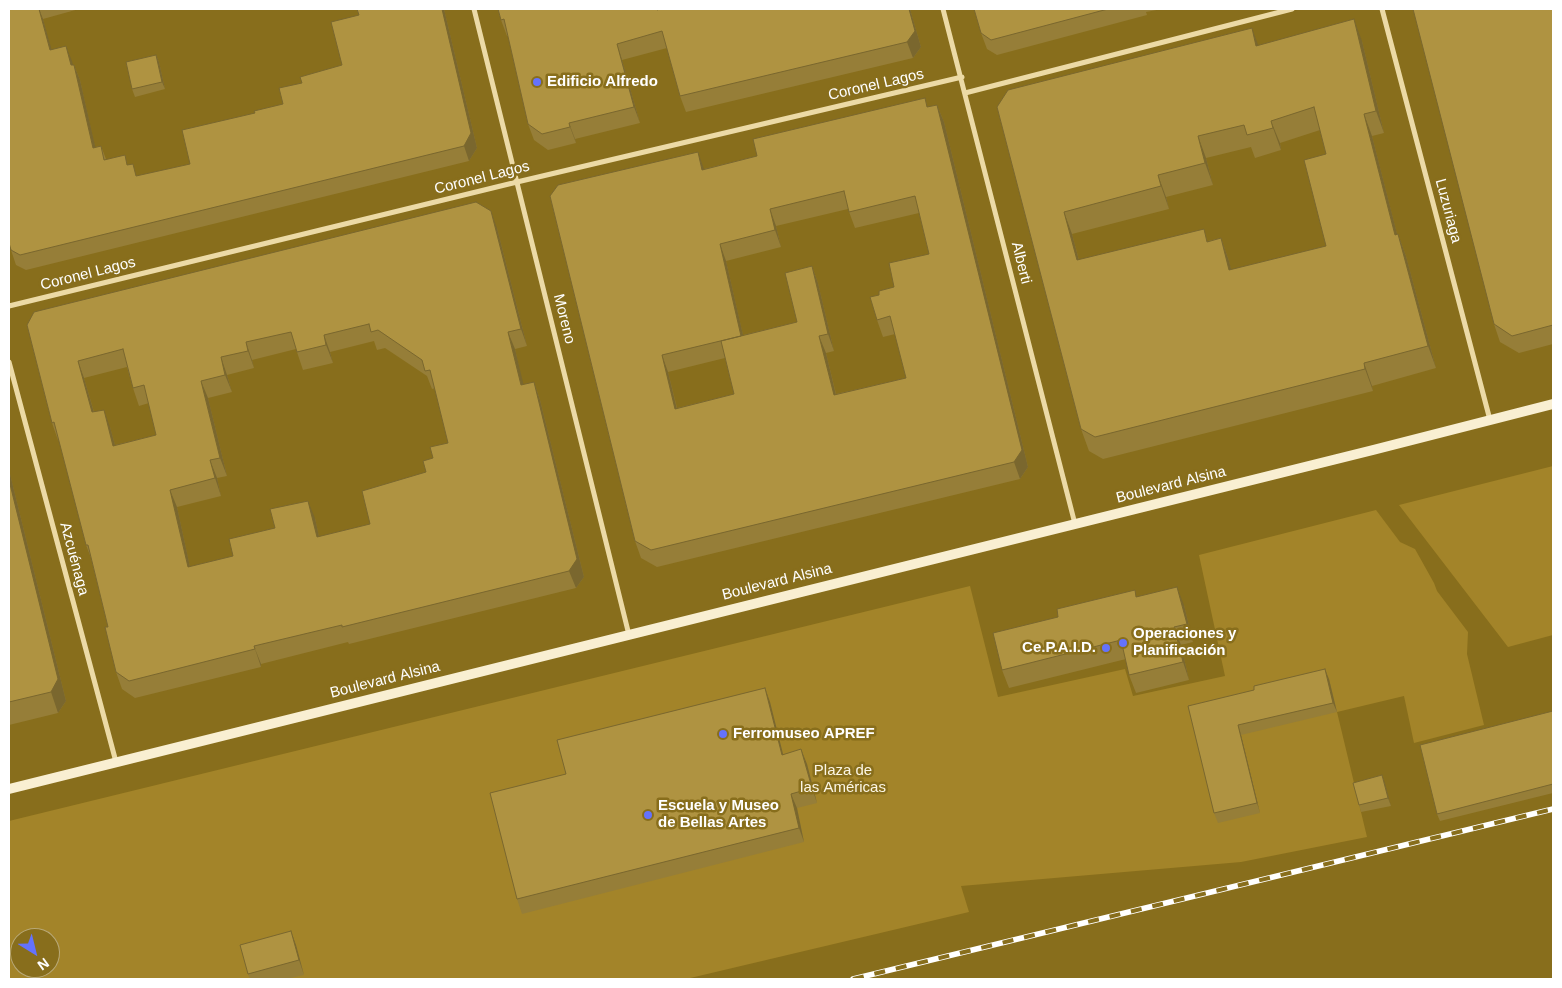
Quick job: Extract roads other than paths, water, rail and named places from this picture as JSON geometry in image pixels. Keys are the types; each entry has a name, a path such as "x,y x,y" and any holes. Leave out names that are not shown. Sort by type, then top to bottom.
{"main road":[{"name":"Boulevard Alsina","path":"9,789 1553,404"}],"street":[{"name":"Moreno","path":"474,9 630,635"},
{"name":"Alberti","path":"943,9 962,77 1075,524"},
{"path":"965,93 1292,9"},
{"name":"Luzuriaga","path":"1382,9 1490,420"},
{"name":"Coronel Lagos","path":"9,306 517,182 962,77"},
{"name":"Azcuénaga","path":"9,362 116,762"}],"railway":[{"path":"853,979 1553,809"}],"place":[{"name":"Edificio Alfredo","path":"537,82"},
{"name":"Operaciones y Planificación","path":"1123,643"},
{"name":"Ce.P.A.I.D.","path":"1106,648"},
{"name":"Ferromuseo APREF","path":"723,734"},
{"name":"Escuela y Museo de Bellas Artes","path":"648,815"}],"park label":[{"name":"Plaza de las Américas","path":"843,780"}]}
